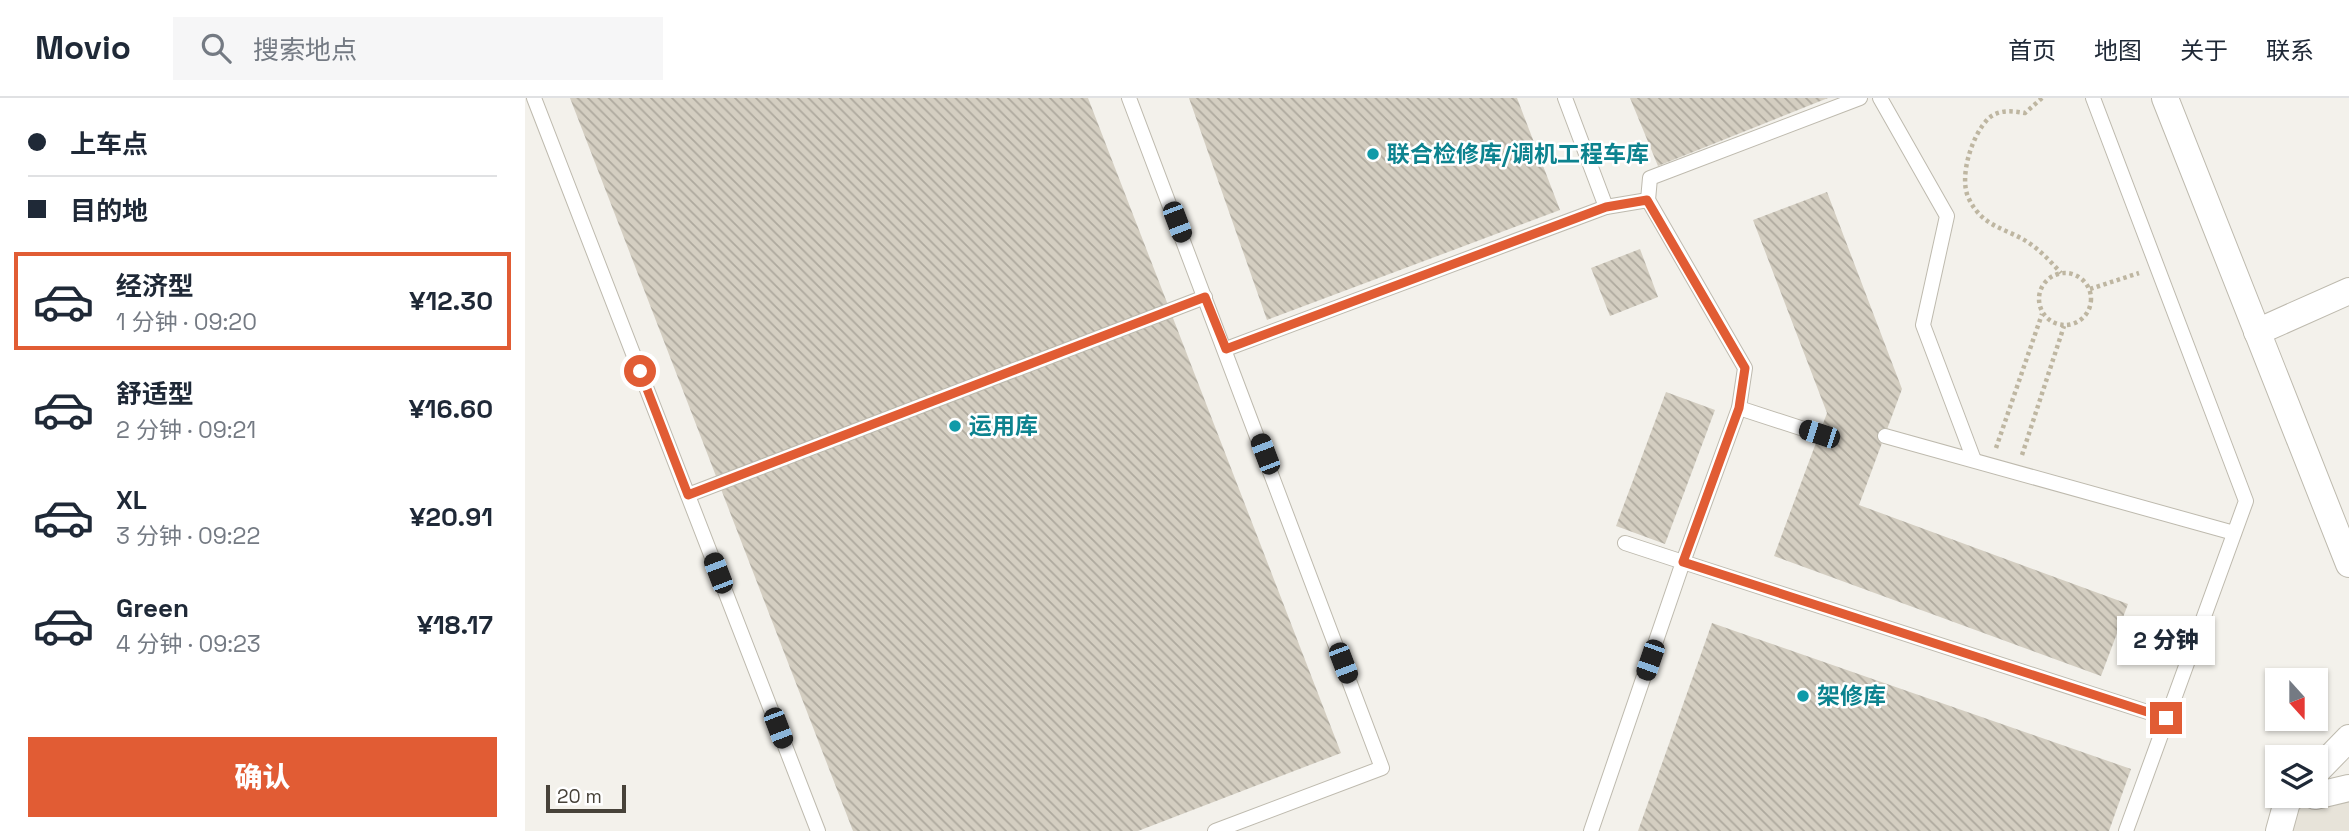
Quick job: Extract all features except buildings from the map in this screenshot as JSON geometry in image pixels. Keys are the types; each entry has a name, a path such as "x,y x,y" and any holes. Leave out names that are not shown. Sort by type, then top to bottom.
{"street":[{"path":"2165,98 2349,564"},
{"path":"2257,332 2349,291"},
{"path":"2328,760 2349,738"},
{"path":"2328,792 2349,788"},
{"path":"2279,831 2295,808"}],"lane":[{"path":"534,98 818,831"},
{"path":"1129,98 1382,768 1215,831"},
{"path":"1565,98 1606,207"},
{"path":"1591,831 1739,408 1745,368 1647,200 1650,178 1860,98"},
{"path":"1880,98 1947,216 1923,325 1973,460"},
{"path":"2093,98 2246,501 2126,831"},
{"path":"1226,349 1606,207 1647,200"},
{"path":"688,495 1205,297"},
{"path":"1739,408 1819,434"},
{"path":"1885,436 2234,533"},
{"path":"1625,543 2166,718"}],"path":[{"path":"2042,98 2025,113 2007,110 1990,118 1976,137 1965,178 1968,198 1978,214 1999,230 2027,242 2061,272 2078,276 2090,289 2092,298 2087,314 2073,324 2064,326 2055,324 2042,313 2039,304 2041,288 2046,281 2061,272"},
{"path":"2090,289 2157,267"},
{"path":"1990,465 2042,313"},
{"path":"2016,472 2064,326"}],"shaded area":[{"path":"2349,788 2349,831 2279,831 2285,808 2328,808 2328,793"}],"place":[{"name":"联合检修库/调机工程车库","path":"1373,154"},
{"name":"运用库","path":"955,426"},
{"name":"架修库","path":"1803,696"}],"route":[{"path":"640,371 688,495 1205,297 1226,349 1606,207 1647,200 1745,368 1739,408 1683,562 2166,718"}]}
